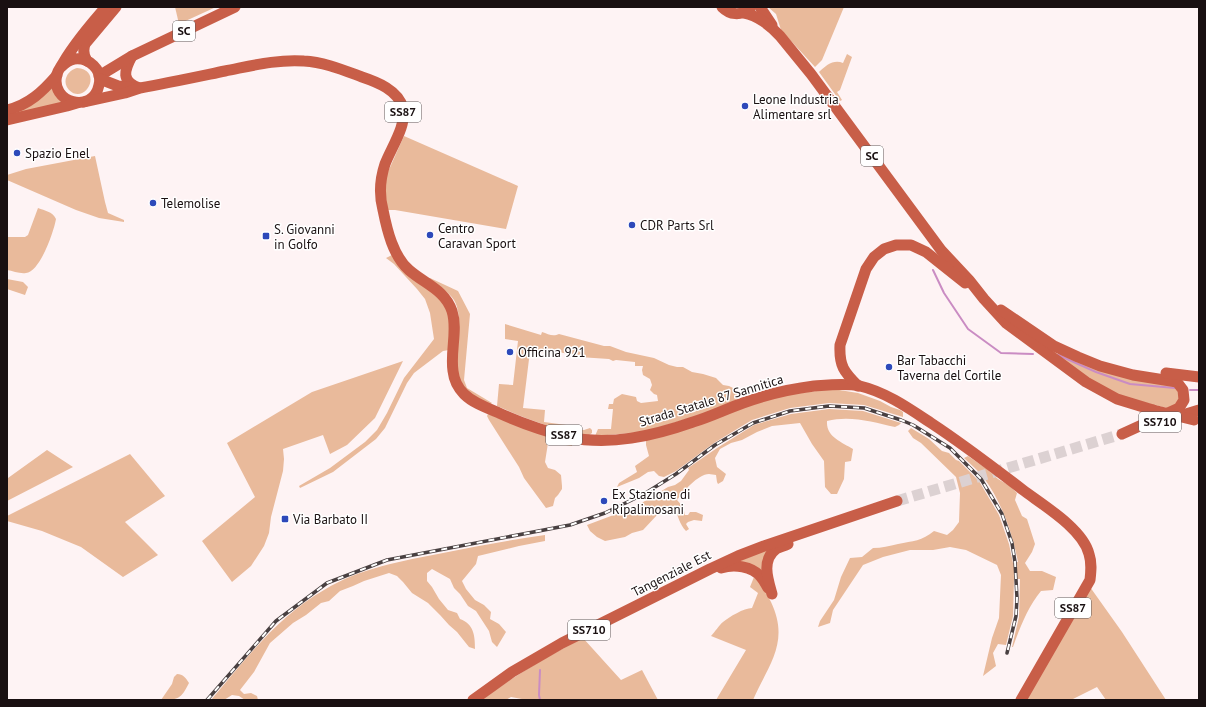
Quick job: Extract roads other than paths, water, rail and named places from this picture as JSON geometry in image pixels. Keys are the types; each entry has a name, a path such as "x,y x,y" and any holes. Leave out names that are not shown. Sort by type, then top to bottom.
{"main road":[{"path":"106,7 71,49 59,71 56,85 60,94 68,100 81,102 90,99 95,95 98,89 100,77 97,69 84,57 83,51 85,44 116,7"},
{"name":"SC","path":"100,77 132,56 235,7"},
{"path":"722,7 735,14 748,10"},
{"name":"SC","path":"760,7 775,30 815,80 941,250 969,280"},
{"name":"SC","path":"748,10 775,30"},
{"path":"132,56 125,73 127,80 131,85 140,88"},
{"name":"SC","path":"90,62 100,64 132,56"},
{"path":"7,110 24,104 37,96 66,62 73,59 80,59 90,62"},
{"name":"Strada Statale 87 Sannitica","path":"81,102 126,93 140,88 280,61 305,61 325,64 386,87 398,99 404,110 402,126 384,167 380,187 382,207 394,247 403,264 410,272 436,288 451,308 455,322 452,353 456,385 466,397 485,408 542,430 592,441 607,441 635,437 694,422 753,400 795,388 829,385 858,386 875,391 908,407 956,440 1061,518 1081,538 1089,550 1092,566 1090,580 1021,700"},
{"name":"Strada Statale 87 Sannitica","path":"100,77 118,86 140,88"},
{"name":"SS87","path":"7,120 81,102"},
{"path":"858,386 846,374 841,364 840,345 866,268 874,257 884,249 896,245 911,245 926,252 984,299"},
{"path":"969,280 1006,323 1086,382 1118,399 1153,410 1197,417"},
{"path":"969,280 988,296 1025,320 1059,341 1092,356 1130,367 1199,378"},
{"name":"SS710","path":"984,299 1054,346 1078,357 1100,366 1133,375 1177,382 1183,390 1184,400 1179,408 1122,434 1197,417"},
{"name":"Tangenziale Est","path":"473,700 512,672 562,643 710,569 757,549 897,501"},
{"path":"710,569 718,569 726,566 748,568 760,576 772,594 768,578 767,565 771,555 776,549 795,542 808,532"}],"waterway":[{"path":"933,270 944,293 968,329 1001,353 1033,354"},
{"path":"1058,355 1096,372 1130,384 1175,388"},
{"path":"1190,390 1199,390"},
{"path":"540,670 540,700"}],"tunnel":[{"path":"897,501 1122,434"}],"railway":[{"path":"207,700 276,621 327,583 387,560 570,525 605,513 644,494 676,474 715,445 753,423 790,411 829,406 864,408 913,425 950,448 981,479 1002,514 1012,543 1015,562 1017,598 1016,616 1007,653"}],"place":[{"name":"Leone Industria Alimentare srl","path":"745,106"},
{"name":"Spazio Enel","path":"17,153"},
{"name":"Telemolise","path":"153,203"},
{"name":"CDR Parts Srl","path":"632,225"},
{"name":"Centro Caravan Sport","path":"430,235"},
{"name":"S. Giovanni in Golfo","path":"266,236"},
{"name":"Officina 921","path":"510,352"},
{"name":"Bar Tabacchi Taverna del Cortile","path":"889,367"},
{"name":"Ex Stazione di Ripalimosani","path":"604,501"},
{"name":"Via Barbato II","path":"285,519"}]}
